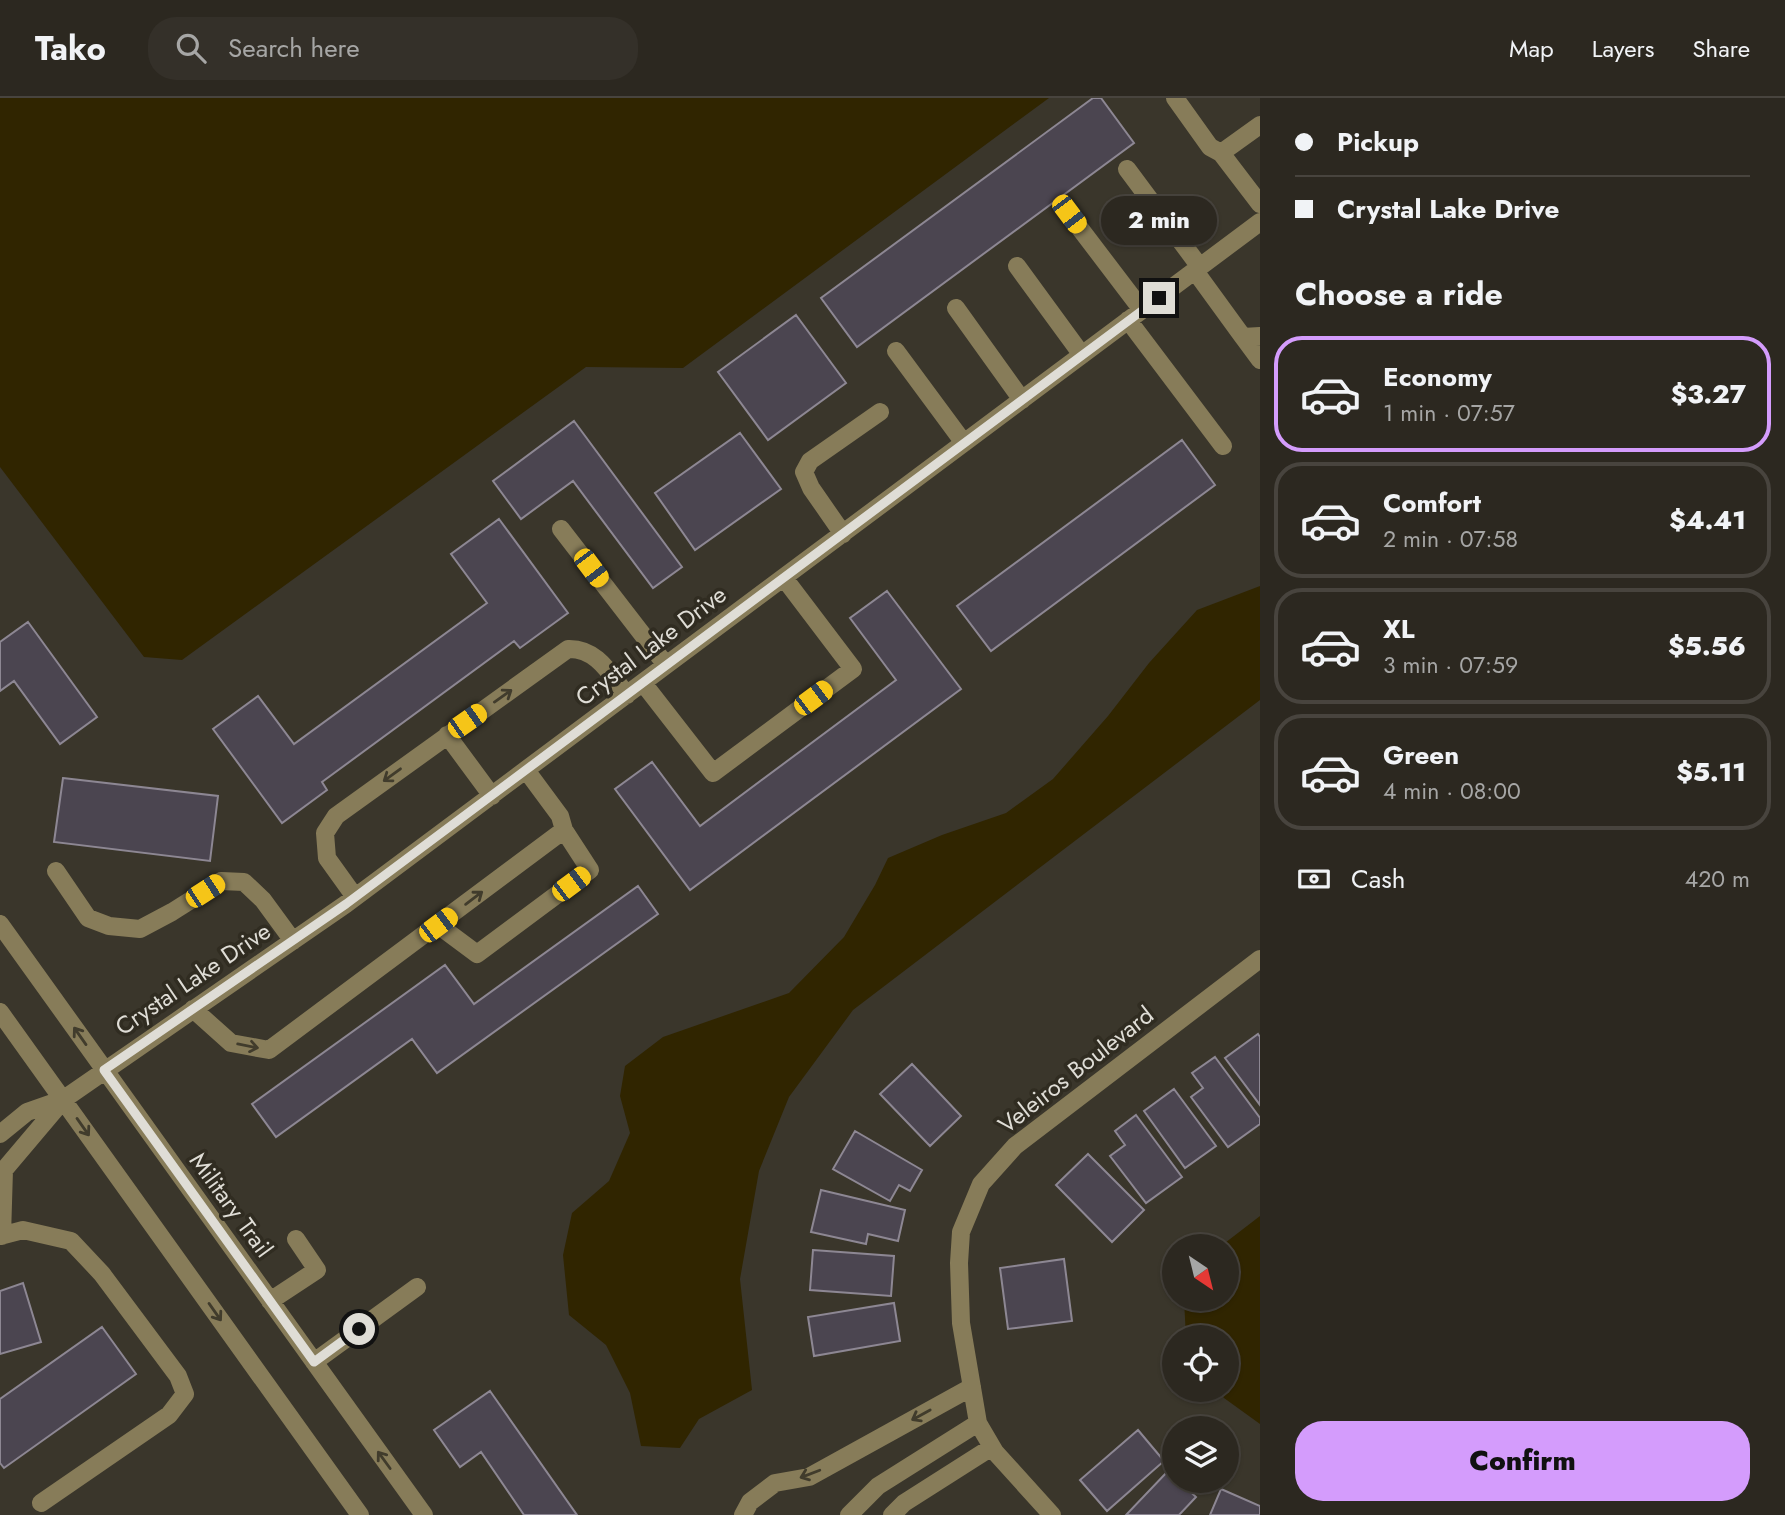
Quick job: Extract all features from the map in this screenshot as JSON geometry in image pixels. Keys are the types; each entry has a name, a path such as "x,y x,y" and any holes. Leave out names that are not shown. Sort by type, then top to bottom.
{"street":[{"path":"1175,98 1210,147 1221,153 1260,204"},
{"path":"1221,153 1260,125"},
{"path":"1127,169 1197,269 1251,336 1260,360"},
{"path":"1069,214 1223,446"},
{"name":"Crystal Lake Drive","path":"64,1099 355,897 1260,222"},
{"path":"1017,266 1082,355"},
{"path":"956,308 1022,400"},
{"path":"896,351 964,443"},
{"path":"843,534 811,488 804,472 810,461 880,412"},
{"path":"561,529 666,666"},
{"path":"643,683 713,773 724,765 853,668 784,578"},
{"path":"355,897 327,858 326,833 336,816 568,649 582,649 598,659 627,695"},
{"path":"447,735 492,796"},
{"path":"438,925 477,954 590,870 564,830 560,816 526,770"},
{"path":"193,1009 231,1043 269,1050 564,830"},
{"path":"56,871 89,918 109,926 140,929 221,881 244,883 263,900 293,941"},
{"name":"Military Trail","path":"0,924 424,1515"},
{"name":"Veleiros Boulevard","path":"978,1423 961,1323 959,1264 961,1232 981,1184 1015,1146 1260,959"},
{"path":"0,1012 360,1515"},
{"path":"0,1134 27,1112 64,1099"},
{"path":"41,1503 169,1415 185,1394 178,1376 102,1274 71,1241 23,1230 1,1236 4,1170 64,1099"},
{"path":"270,1301 317,1269 296,1239"},
{"path":"314,1362 417,1287"},
{"path":"743,1515 750,1502 775,1483 809,1477 972,1387"},
{"path":"849,1515 878,1486 978,1423 992,1447 1052,1515"},
{"path":"892,1515 904,1503 992,1447"}],"shaded area":[{"path":"0,98 1049,98 683,368 586,367 182,660 144,657 0,467"},
{"path":"1260,586 1260,700 853,1010 789,1097 759,1171 740,1279 752,1390 699,1419 680,1448 641,1446 630,1393 606,1345 569,1315 563,1255 572,1213 609,1181 630,1133 620,1096 625,1066 663,1037 789,993 844,937 888,858 942,835 1006,813 1053,779 1108,716 1149,663 1197,610"},
{"path":"1260,1216 1260,1424 1230,1402 1239,1402 1239,1325 1185,1325 1185,1311 1239,1311 1239,1234 1237,1234"}],"building":[{"path":"1093,98 1101,98 1134,143 857,347 821,298"},
{"path":"796,315 846,383 768,440 718,372"},
{"path":"574,421 682,567 653,588 573,481 521,519 493,481"},
{"path":"740,433 781,489 695,550 655,493"},
{"path":"1182,440 1215,485 991,651 957,606"},
{"path":"499,519 568,613 520,648 514,641 322,782 327,790 282,823 213,729 258,696 294,744 487,603 451,554"},
{"path":"887,591 961,689 690,890 615,789 652,762 700,826 896,680 850,618"},
{"path":"28,622 97,717 60,744 14,681 0,691 0,642"},
{"path":"63,778 218,796 210,861 54,842"},
{"path":"638,886 658,914 437,1073 412,1039 276,1137 252,1104 445,965 474,1004"},
{"path":"1258,1034 1260,1037 1260,1105 1225,1058"},
{"path":"1215,1057 1260,1118 1260,1124 1228,1147 1191,1097 1203,1088 1192,1073"},
{"path":"912,1064 961,1116 930,1146 880,1094"},
{"path":"1174,1089 1216,1146 1185,1168 1144,1111"},
{"path":"1136,1115 1182,1177 1146,1203 1110,1156 1125,1145 1115,1131"},
{"path":"855,1131 922,1170 910,1191 899,1185 890,1201 833,1169"},
{"path":"1088,1154 1144,1210 1112,1242 1056,1185"},
{"path":"821,1190 905,1210 898,1241 868,1234 866,1244 811,1232"},
{"path":"813,1250 894,1256 891,1296 810,1290"},
{"path":"1064,1259 1072,1321 1008,1329 1000,1268"},
{"path":"23,1283 41,1342 0,1354 0,1291"},
{"path":"894,1303 900,1341 814,1356 808,1317"},
{"path":"102,1327 136,1374 4,1468 0,1463 0,1399"},
{"path":"490,1391 577,1515 524,1515 481,1452 460,1467 434,1430"},
{"path":"1138,1430 1162,1459 1162,1463 1107,1511 1080,1480"},
{"path":"1162,1477 1162,1493 1192,1493 1196,1497 1179,1515 1126,1515"},
{"path":"1219,1493 1230,1493 1260,1506 1260,1515 1210,1515"}],"route":[{"path":"359,1329 314,1362 104,1070 346,904 1159,298"}]}
